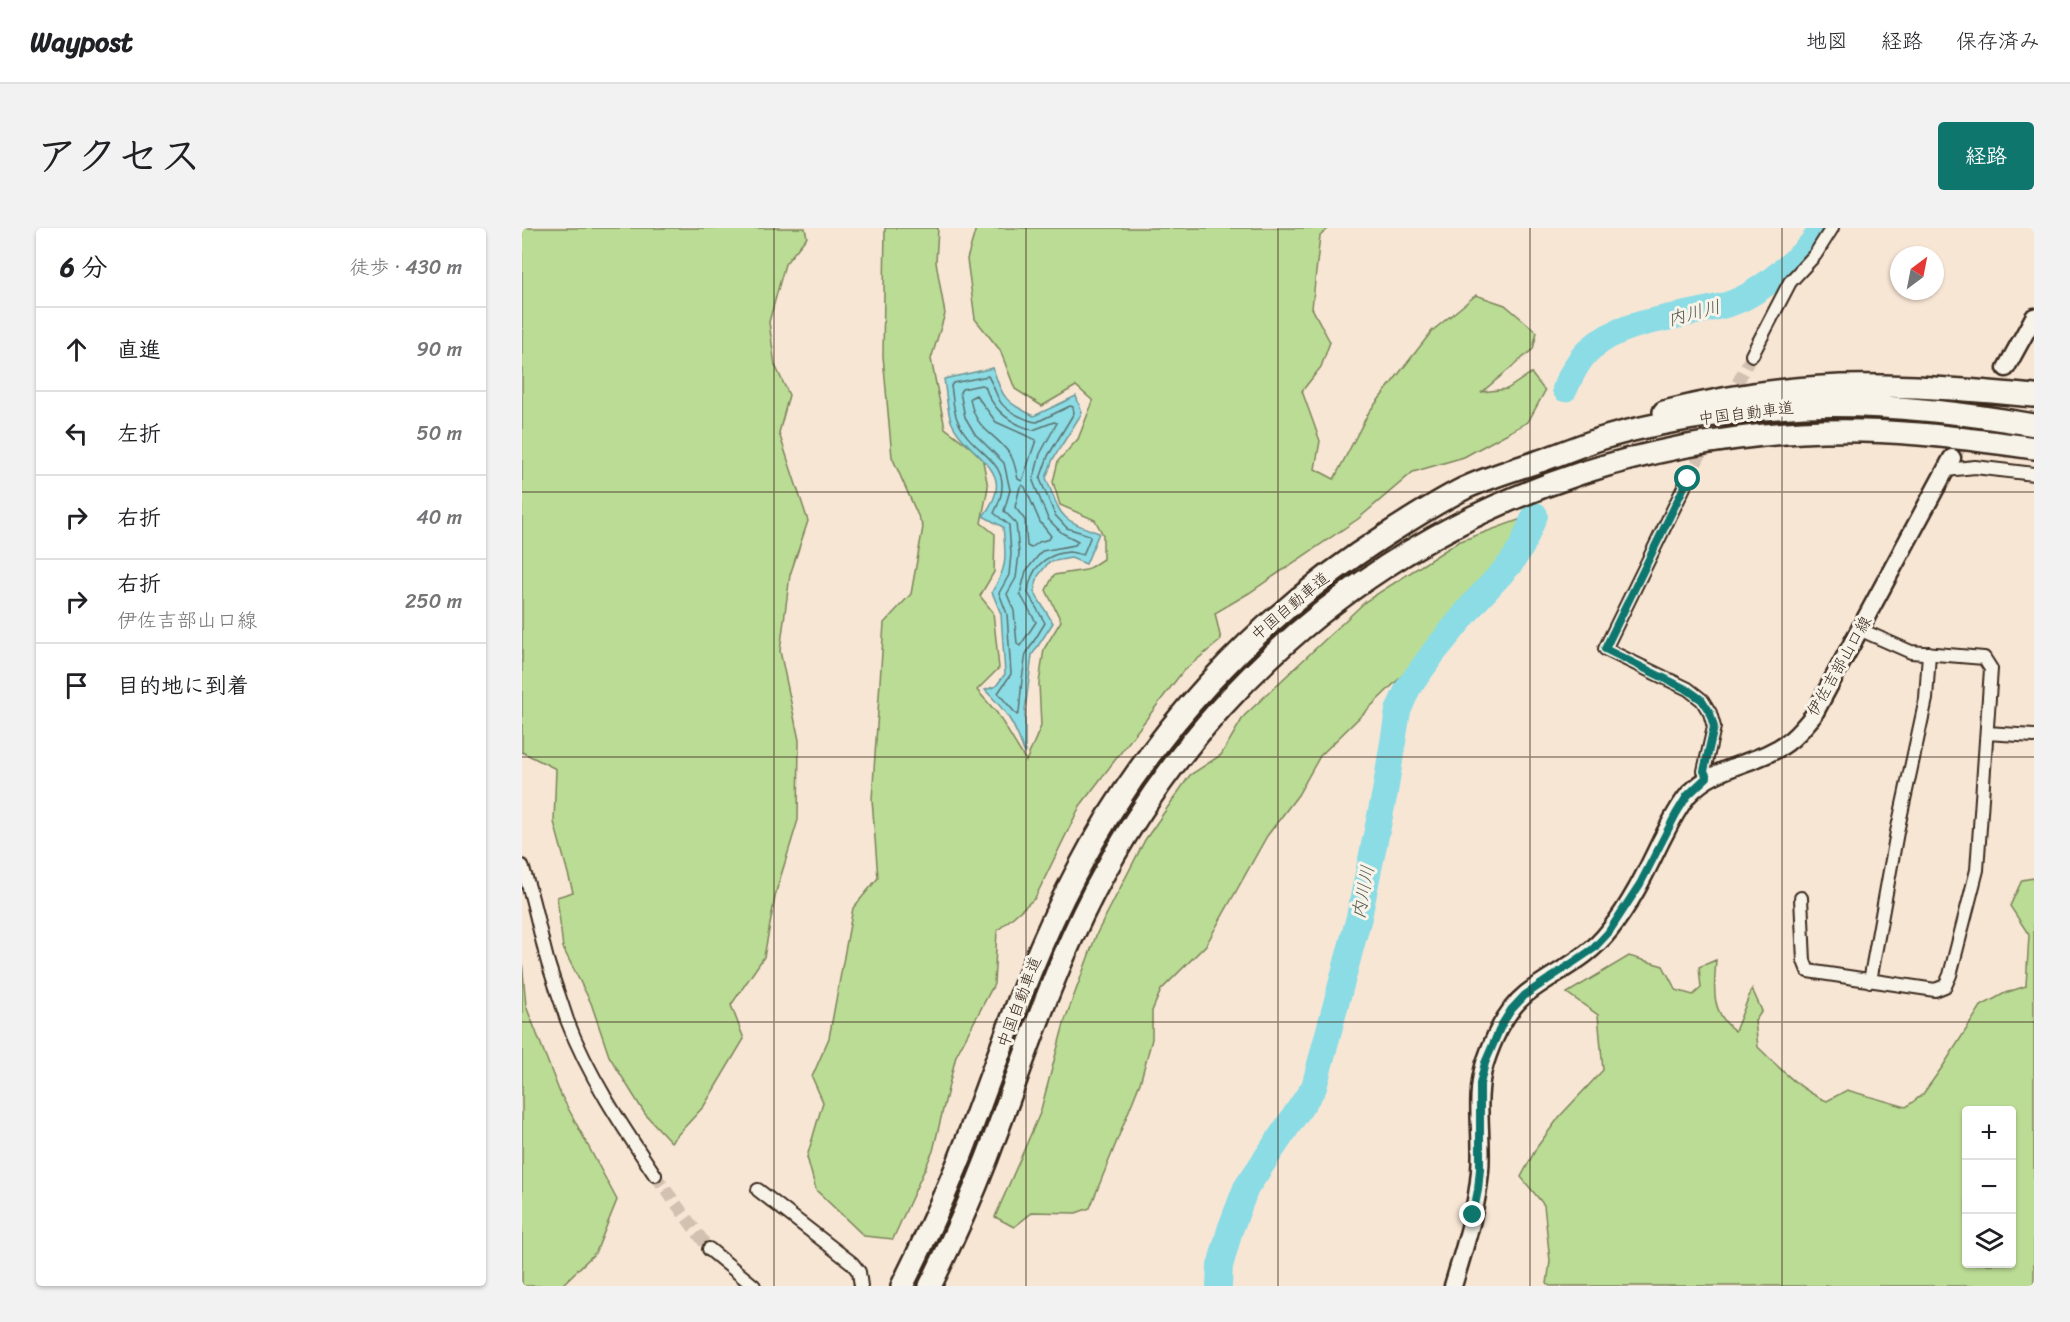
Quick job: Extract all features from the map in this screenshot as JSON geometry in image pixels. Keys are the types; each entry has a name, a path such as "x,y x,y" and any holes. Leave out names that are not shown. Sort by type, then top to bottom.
{"highway":[{"path":"1490,478 1608,425 1706,401 1838,386 1960,389 2034,396"},
{"name":"中国自動車道","path":"902,1286 958,1162 1038,952 1056,912 1106,818 1151,752 1198,693 1253,637 1291,603 1330,573 1407,521 1467,487 1601,439 1659,425 1744,412 1804,406 1866,406 1980,416 2034,425"},
{"name":"中国自動車道","path":"930,1286 986,1162 1030,1040 1074,933 1097,887 1140,814 1163,779 1215,714 1275,651 1338,599 1372,574 1444,530 1516,497 1599,467 1672,449 1725,439 1803,432 1846,431 1927,435 2034,448"}],"main road":[{"path":"2006,368 2034,317"},
{"name":"伊佐吉部山口線","path":"1453,1286 1478,1190 1480,1084 1485,1063 1501,1026 1511,1010 1525,995 1593,949 1608,933 1640,884 1687,796 1707,777 1787,743 1800,732 1824,697 1949,464"}],"street":[{"path":"1752,355 1790,282 1815,255 1832,228"},
{"path":"1949,464 2034,474"},
{"path":"1688,479 1605,649 1688,690 1702,700 1710,713 1714,727 1704,771 1707,777"},
{"path":"1801,898 1804,961 1808,971 1935,990 1945,986 1950,975 1977,870 1990,669 1984,658 1911,652 1861,630"},
{"path":"1870,981 1897,832 1926,699 1929,653"},
{"path":"1987,733 2034,736"},
{"path":"522,866 532,891 548,963 568,1022 596,1081 628,1136 655,1175"},
{"path":"758,1190 852,1263 859,1272 861,1286"},
{"path":"709,1250 754,1286"}],"green space":[{"path":"522,228 805,228 807,237 785,264 769,322 775,365 789,395 779,433 808,521 790,575 780,651 799,740 798,820 776,892 764,957 731,1005 744,1039 704,1106 671,1142 645,1114 609,1056 591,1003 563,948 557,897 573,892 554,822 556,769 522,752"},
{"path":"885,228 938,228 936,262 945,314 931,359 945,428 982,456 988,487 981,523 995,534 994,572 980,596 993,612 999,668 977,690 997,713 1026,761 1041,726 1039,683 1044,649 1061,621 1046,590 1054,575 1086,570 1103,559 1103,535 1095,520 1060,505 1053,482 1058,461 1078,439 1093,401 1076,386 1042,406 1015,389 1000,350 975,319 967,259 976,228 1329,228 1320,236 1312,308 1330,342 1321,367 1302,391 1320,441 1315,469 1334,479 1369,412 1432,331 1476,295 1505,305 1537,332 1533,349 1482,392 1507,389 1531,373 1545,391 1528,422 1464,457 1413,472 1358,519 1249,593 1215,613 1221,640 1183,671 1080,806 1035,898 997,931 994,984 956,1056 933,1151 893,1239 864,1236 816,1190 807,1157 823,1102 812,1077 829,1038 853,908 878,878 872,799 884,623 911,594 923,527 892,457 883,356"},
{"path":"1521,519 1519,539 1492,573 1406,672 1320,756 1298,795 1267,836 1206,945 1161,990 1152,1011 1152,1039 1140,1083 1090,1208 1076,1213 1033,1212 1014,1227 995,1217 1040,1113 1065,1020 1097,933 1145,840 1190,775 1221,755 1244,716 1366,601 1458,542"},
{"path":"2034,878 2034,1286 1550,1286 1547,1284 1550,1261 1544,1205 1521,1177 1537,1147 1560,1116 1603,1070 1598,1015 1567,993 1629,956 1663,966 1676,990 1693,995 1701,988 1699,967 1716,960 1715,999 1721,1016 1735,1031 1752,989 1762,1011 1755,1021 1758,1047 1799,1085 1827,1101 1847,1090 1906,1107 1923,1094 1981,1006 2005,993 2026,986 2029,935 2010,906 2022,880"},
{"path":"522,960 526,1006 560,1093 617,1200 596,1252 561,1286 522,1286"}],"water":[{"path":"993,368 1006,398 1034,416 1076,396 1082,413 1053,459 1046,478 1063,515 1076,524 1099,533 1086,564 1071,558 1049,562 1038,576 1034,592 1053,623 1032,655 1025,711 1025,754 1009,719 985,690 996,686 1005,674 1001,614 992,592 1005,561 1003,527 983,516 993,500 997,486 994,475 987,464 958,434 951,421 944,379"}],"waterway":[{"name":"内川川","path":"1565,389 1581,358 1604,339 1638,325 1714,308 1746,297 1796,260 1822,228"},
{"name":"内川川","path":"1219,1286 1220,1266 1230,1230 1246,1188 1314,1087 1359,917 1385,792 1398,711 1408,688 1434,652 1511,563 1522,546 1535,515"}],"tunnel":[{"path":"1688,479 1752,355"},
{"path":"1952,458 2006,368"},
{"path":"655,1175 709,1249"}],"route":[{"path":"1473,1215 1480,1169 1480,1084 1485,1063 1501,1026 1511,1010 1525,995 1593,949 1608,933 1629,904 1687,796 1707,777 1704,771 1714,727 1710,713 1702,700 1688,690 1605,649 1688,479"}]}
